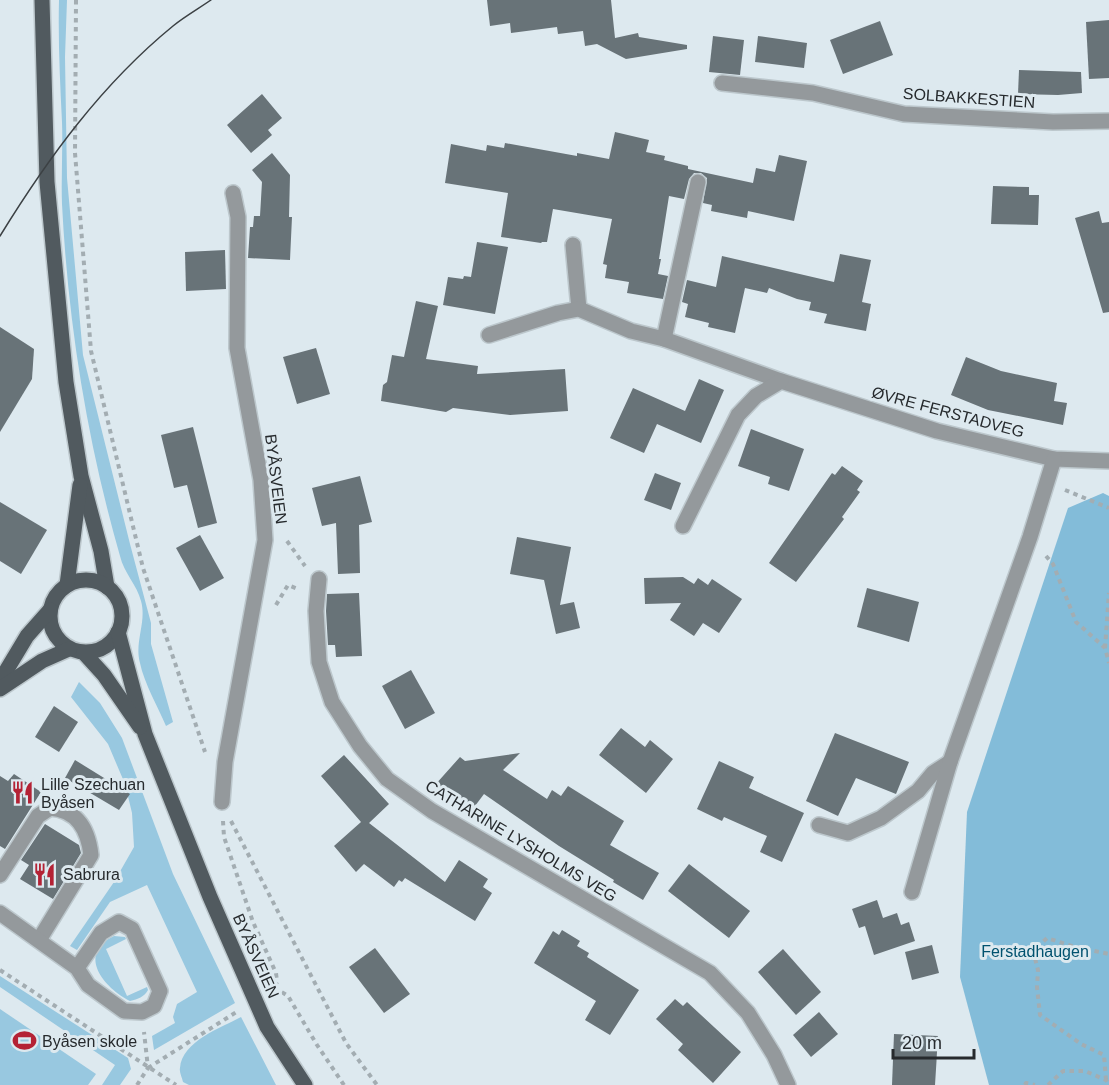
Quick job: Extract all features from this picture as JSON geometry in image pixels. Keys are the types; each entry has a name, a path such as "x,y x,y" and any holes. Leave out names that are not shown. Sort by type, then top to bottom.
{"main road":[{"path":"42,0 47,182 66,382 81,476 101,551 107,587"},
{"path":"67,585 81,476"},
{"path":"0,681 27,636 50,610 56,596 67,585 77,581 98,582 116,596 121,608 122,620 118,632 110,643 98,650 77,651 42,661 0,689"},
{"path":"50,610 53,633 60,642 77,651"},
{"name":"BYÅSVEIEN","path":"118,632 145,734 210,897 267,1027 305,1085"},
{"name":"BYÅSVEIEN","path":"77,651 104,675 145,734"}],"street":[{"name":"SOLBAKKESTIEN","path":"722,83 813,93 904,114 1053,122 1109,121"},
{"path":"664,339 698,182"},
{"name":"BYÅSVEIEN","path":"222,802 225,762 265,540 261,480 237,348 238,217 233,194"},
{"path":"489,335 558,313 579,309 573,245"},
{"name":"ØVRE FERSTADVEG","path":"579,309 631,331 664,339 781,381 937,431 1054,459 1109,461"},
{"path":"683,526 738,415 756,396 781,381"},
{"path":"912,892 950,762 1030,537 1054,459"},
{"name":"CATHARINE LYSHOLMS VEG","path":"313,575 319,662 332,702 360,746 387,778 432,811 710,973 748,1012 774,1055 788,1085"},
{"path":"819,825 848,833 881,818 918,791 933,772 950,762"},
{"path":"0,874 38,816 50,808 63,809 75,817 84,828 90,841 91,855 39,940"},
{"path":"0,913 77,968 88,985 124,1011 142,1012 154,1006 160,991 132,929 119,922 101,933 77,968"}],"path":[{"path":"76,0 75,153 91,351 142,568 207,758"},
{"path":"1054,459 1065,489 1109,508"},
{"path":"283,536 313,575"},
{"path":"1030,537 1053,564 1076,622 1105,648"},
{"path":"1109,593 1105,648 1109,663"},
{"path":"222,802 224,837 253,922 276,973 277,982 273,990 288,996 344,1085"},
{"path":"222,802 346,1043 377,1085"},
{"path":"1109,954 1047,938 1033,951 1038,970 1040,1015 1081,1044 1104,1055 1106,1080 1109,1085"},
{"path":"0,970 176,1085"},
{"path":"137,1085 148,1068 238,1011"},
{"path":"142,1012 148,1068"},
{"path":"1048,1085 1063,1071 1085,1071 1106,1080"},
{"path":"1025,1085 1026,1083 1035,1085"}],"shaded area":[{"path":"59,0 67,0 65,57 67,178 83,355 151,623 151,644 173,722 166,726 140,663 138,647 143,617 141,601 122,562 108,513 89,425 74,337 62,204"},
{"path":"79,682 100,703 122,738 173,874 235,1003 154,1050 152,1036 175,1023 173,1017 177,1004 197,992 147,885 110,902 77,950 70,946 114,882 134,847 132,813 125,784 108,744 71,697"},
{"path":"114,936 126,939 106,949 127,996 147,987 148,990 145,994 130,1001 111,988 98,970 97,952 103,943"},
{"path":"0,976 128,1058 131,1069 120,1085 102,1085 115,1065 0,987"},
{"name":"Byåsen skole","path":"0,1009 96,1074 88,1085 0,1085"},
{"path":"241,1017 276,1085 189,1085 183,1082 180,1068 182,1059 188,1050 204,1036"}],"green space":[{"name":"Ferstadhaugen","path":"1103,493 1109,496 1109,1085 989,1085 960,977 967,812 1068,508"}],"building":[{"path":"487,0 611,0 615,38 638,33 639,37 687,45 687,49 626,59 597,44 585,46 583,31 558,34 557,27 511,33 510,23 490,26"},
{"path":"1109,20 1109,78 1089,79 1086,22"},
{"path":"880,21 893,55 843,74 830,40"},
{"path":"713,36 744,40 740,75 709,72"},
{"path":"758,36 807,43 804,68 755,62"},
{"path":"1019,70 1081,72 1082,93 1018,94"},
{"path":"262,94 282,118 268,130 272,135 251,153 227,125"},
{"path":"615,132 649,140 646,152 665,156 664,160 688,166 688,169 753,183 756,168 775,172 779,155 807,161 794,221 748,211 747,218 711,211 712,205 703,203 707,178 701,173 694,173 689,179 684,199 669,196 658,274 668,276 663,299 627,293 629,282 605,278 607,265 603,264 612,219 553,209 547,242 501,237 508,193 445,183 451,144 486,151 487,145 504,148 505,143 577,156 577,153 609,159"},
{"path":"272,153 290,175 289,217 292,217 290,260 248,258 250,227 253,227 254,216 260,216 262,182 252,170"},
{"path":"993,186 1029,187 1029,195 1039,195 1038,225 991,224"},
{"path":"1099,211 1102,223 1109,222 1109,312 1103,313 1075,218"},
{"path":"477,242 508,247 495,314 443,305 448,277 463,279 464,276 471,277"},
{"path":"225,250 226,289 186,291 185,252"},
{"path":"840,254 871,260 862,302 871,304 866,331 824,323 827,314 809,310 811,302 769,288 767,293 745,288 735,333 708,327 709,323 685,317 688,304 682,302 687,280 716,287 722,256 834,282"},
{"path":"416,301 438,306 426,359 478,366 477,374 565,369 568,411 510,415 453,408 446,412 381,401 392,355 404,357"},
{"path":"0,327 34,349 32,379 0,432"},
{"path":"316,348 330,394 297,404 283,357"},
{"path":"966,357 1001,371 1057,383 1054,401 1067,403 1063,425 988,410 951,395"},
{"path":"699,379 724,390 701,443 657,424 644,453 610,438 633,388 685,411"},
{"path":"193,427 217,523 198,528 187,485 174,488 161,435"},
{"path":"751,429 804,449 789,491 768,484 770,477 738,466"},
{"path":"842,466 863,481 857,490 860,492 842,517 844,519 796,582 769,563 832,473 835,475"},
{"path":"655,473 681,483 671,510 644,500"},
{"path":"360,476 372,522 359,525 360,573 338,574 336,523 322,526 312,488"},
{"path":"0,502 47,530 21,574 0,561"},
{"path":"200,535 224,578 200,591 176,548"},
{"path":"517,537 571,547 560,605 574,602 580,628 556,634 544,580 510,574"},
{"path":"683,577 694,584 698,578 708,585 712,579 742,599 719,633 703,623 694,636 670,620 681,603 645,604 644,578"},
{"path":"867,588 919,602 909,642 857,627"},
{"path":"359,593 362,656 336,657 335,645 328,645 327,594"},
{"path":"411,670 435,713 405,729 382,686"},
{"path":"54,706 78,722 59,752 35,737"},
{"path":"621,728 645,747 650,740 673,759 646,793 599,755"},
{"path":"835,733 909,762 896,794 856,778 838,816 806,801"},
{"path":"520,753 503,770 547,799 552,790 561,796 568,786 624,821 610,845 659,873 643,900 484,794 472,810 454,795 450,799 435,785 460,757 465,761"},
{"path":"344,755 389,804 369,823 445,882 459,860 488,879 483,887 492,893 475,921 405,878 402,882 399,880 394,887 364,864 356,872 334,846 361,822 321,776"},
{"path":"75,760 130,794 119,810 65,778"},
{"path":"719,761 754,777 749,788 804,813 782,862 760,852 767,836 724,817 722,821 697,809"},
{"path":"14,774 41,792 5,849 0,846 0,776 8,781"},
{"path":"45,824 79,845 81,853 53,899 20,879 29,865 21,860"},
{"path":"689,864 750,911 729,938 668,891"},
{"path":"877,900 883,918 897,913 901,925 909,922 915,941 874,955 865,926 859,928 852,909"},
{"path":"562,930 580,941 577,946 589,953 587,957 639,990 610,1035 585,1020 596,1001 534,963 553,931 559,935"},
{"path":"932,945 939,973 912,980 905,952"},
{"path":"375,948 410,994 384,1013 349,967"},
{"path":"783,949 821,992 796,1015 758,972"},
{"path":"675,999 683,1006 687,1002 741,1052 713,1083 678,1050 683,1044 656,1019"},
{"path":"819,1012 838,1034 811,1057 793,1035"},
{"path":"894,1034 938,1036 935,1085 892,1085"}],"tram line":[{"path":"0,236 37,178 100,97 147,48 177,23 211,0"}],"place":[{"name":"Lille Szechuan Byåsen","path":"23,793"},
{"name":"Sabrura","path":"45,874"},
{"name":"Byåsen skole","path":"24,1041"}]}
